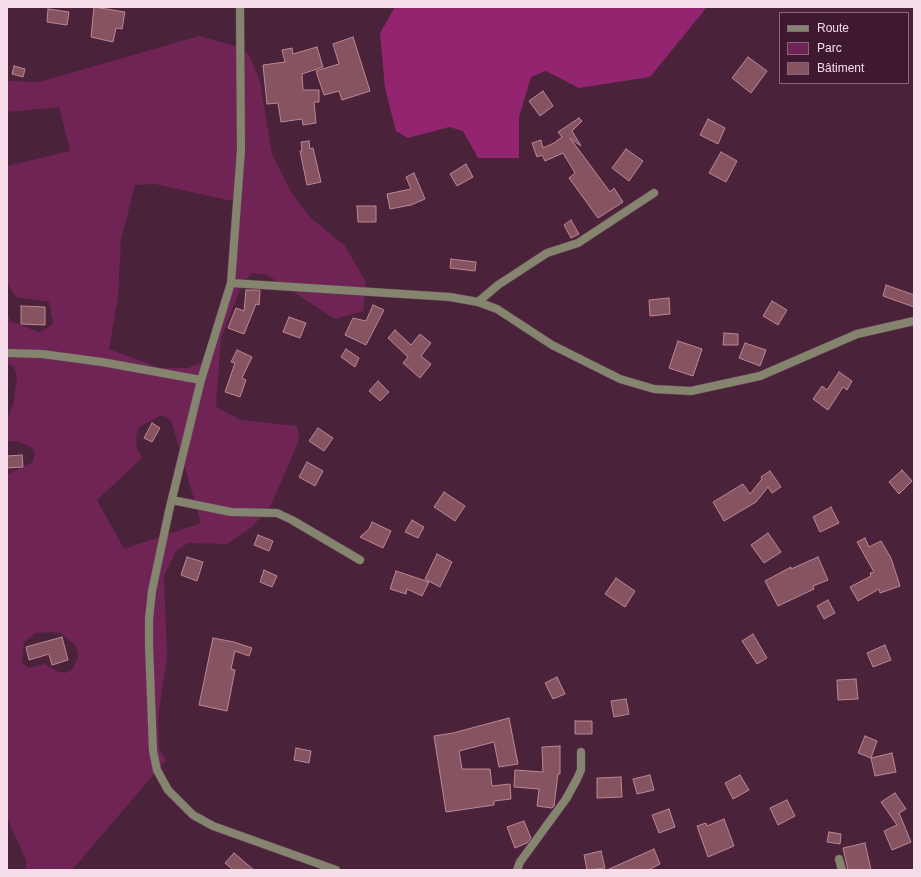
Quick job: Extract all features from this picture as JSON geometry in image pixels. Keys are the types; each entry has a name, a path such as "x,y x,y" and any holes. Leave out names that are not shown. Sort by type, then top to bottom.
{"street":[{"path":"240,7 242,118 231,283 201,380 152,591 149,619 153,751 157,770 168,790 193,815 213,826 336,870"},
{"path":"478,302 498,284 547,253 578,242 654,193"},
{"path":"231,283 436,296 478,302 496,309 552,345 620,379 654,389 691,391 760,376 857,334 914,321"},
{"path":"7,353 42,354 102,362 201,380"},
{"path":"172,500 231,512 277,513 292,520 360,560"},
{"path":"517,870 520,862 566,799 577,779 581,770 581,752"},
{"path":"839,859 842,870"}],"green space":[{"path":"199,36 239,47 249,55 260,81 272,154 292,194 311,218 345,246 366,282 363,311 335,319 267,275 252,273 242,284 221,338 216,407 241,420 297,426 299,440 271,505 252,527 227,544 188,543 176,551 164,575 167,658 158,717 159,749 166,760 72,870 26,870 26,860 7,818 7,475 33,462 35,454 32,448 20,442 7,441 7,418 13,405 17,377 14,367 7,364 7,313 10,321 39,332 51,326 53,323 49,302 16,297 8,285 7,166 70,151 59,107 7,112 7,81 39,82","holes":["155,184 237,202 233,267 202,362 188,368 160,368 109,349 118,297 121,240 135,185","162,415 171,420 201,523 124,549 97,500 142,458 137,449 136,438 139,427","53,632 62,634 76,646 78,657 73,669 65,673 56,671 45,664 28,668 22,662 24,642 36,633"]}],"shaded area":[{"path":"395,7 707,7 650,77 579,88 546,71 531,77 519,117 519,158 478,158 463,131 449,127 408,138 396,131 385,88 380,33"}],"building":[{"path":"94,7 125,12 122,29 116,28 113,42 91,37"},
{"path":"48,9 69,12 67,25 47,22"},
{"path":"353,37 370,91 342,100 339,91 324,95 316,71 339,64 333,44"},
{"path":"317,47 323,67 302,74 303,90 319,90 319,102 314,102 316,123 303,125 302,119 281,122 278,103 267,104 263,65 285,62 282,50 292,48 293,54"},
{"path":"748,57 767,71 751,93 732,78"},
{"path":"14,66 25,69 23,77 12,74"},
{"path":"543,91 553,106 540,116 529,101"},
{"path":"579,118 582,121 572,131 581,146 570,138 610,192 614,188 623,202 598,218 569,178 575,173 563,153 545,161 542,155 537,157 532,143 541,140 543,148 554,143 562,137 558,132"},
{"path":"708,119 725,128 718,144 700,135"},
{"path":"309,141 310,149 313,148 321,182 307,185 300,151 302,151 301,142"},
{"path":"626,149 643,161 629,181 612,168"},
{"path":"721,152 737,161 726,182 709,173"},
{"path":"466,164 473,177 457,186 450,174"},
{"path":"414,173 425,199 411,205 390,209 387,194 411,189 406,177"},
{"path":"357,206 376,206 376,222 358,222"},
{"path":"571,220 579,234 571,238 564,225"},
{"path":"451,259 476,262 475,271 450,268"},
{"path":"886,285 914,295 914,307 883,296"},
{"path":"246,290 260,290 259,305 256,304 244,334 228,328 236,308 244,311"},
{"path":"669,298 670,314 650,316 649,300"},
{"path":"772,301 787,310 778,325 763,316"},
{"path":"373,305 384,310 366,345 345,335 353,318 366,321"},
{"path":"21,306 45,307 45,325 21,324"},
{"path":"289,317 306,323 300,338 283,332"},
{"path":"395,330 411,345 420,334 431,343 421,356 431,364 420,378 403,363 408,357 388,338"},
{"path":"724,333 738,334 738,345 723,345"},
{"path":"678,341 702,349 693,376 669,368"},
{"path":"745,343 766,350 760,366 739,358"},
{"path":"346,349 359,358 355,367 341,357"},
{"path":"237,350 252,357 242,378 246,380 240,397 225,392 235,363 231,362"},
{"path":"839,372 852,381 847,390 843,387 828,410 813,399 822,386 827,390"},
{"path":"378,381 389,392 380,401 369,391"},
{"path":"152,423 160,428 152,442 144,438"},
{"path":"318,428 333,438 324,451 309,441"},
{"path":"22,455 23,467 7,468 7,456"},
{"path":"307,462 323,471 315,486 299,477"},
{"path":"902,470 912,481 899,494 889,482"},
{"path":"770,471 781,487 772,493 768,487 756,502 724,521 713,502 743,484 750,494 762,479 761,477"},
{"path":"444,492 465,506 455,521 434,507"},
{"path":"831,507 839,523 820,532 813,517"},
{"path":"412,520 424,527 418,538 405,532"},
{"path":"372,522 391,531 383,548 360,537 369,529"},
{"path":"768,533 781,552 764,563 751,545"},
{"path":"258,535 273,541 269,551 254,545"},
{"path":"865,538 869,547 881,541 891,558 900,586 880,593 879,589 858,601 850,587 871,576 870,573 874,572 857,542"},
{"path":"437,554 452,562 440,587 425,579"},
{"path":"187,557 203,562 197,581 181,575"},
{"path":"818,557 828,580 813,586 814,589 778,606 765,581 791,567 791,569"},
{"path":"264,570 277,576 272,587 260,582"},
{"path":"396,571 429,582 422,596 407,589 406,594 390,589"},
{"path":"616,578 635,591 625,607 605,594"},
{"path":"828,600 835,613 824,619 817,606"},
{"path":"753,634 767,658 757,664 742,641"},
{"path":"62,637 68,660 52,665 49,654 29,660 26,647"},
{"path":"213,638 234,642 252,648 249,656 235,651 231,669 235,670 227,711 199,705"},
{"path":"885,645 891,660 873,667 867,653"},
{"path":"557,677 565,694 553,699 545,683"},
{"path":"856,679 858,699 838,700 837,680"},
{"path":"626,699 629,714 614,717 611,701"},
{"path":"509,718 518,764 499,767 494,742 459,751 462,769 490,769 492,786 510,784 511,799 494,801 494,805 446,812 434,736 453,733"},
{"path":"575,721 592,721 592,734 575,734"},
{"path":"865,736 877,741 871,758 858,753"},
{"path":"560,746 560,774 558,774 554,806 552,808 537,806 539,789 514,787 515,770 543,772 542,747"},
{"path":"296,748 311,751 309,763 294,760"},
{"path":"892,753 896,772 875,776 871,758"},
{"path":"650,775 654,790 637,794 633,779"},
{"path":"740,775 749,790 733,799 725,783"},
{"path":"621,777 622,797 597,798 597,778"},
{"path":"895,793 906,809 899,813 911,842 892,850 884,831 897,825 881,802"},
{"path":"787,800 795,816 778,825 770,808"},
{"path":"669,809 675,827 659,833 652,815"},
{"path":"724,819 734,846 708,857 697,826 706,823 707,826"},
{"path":"524,821 531,838 527,843 515,848 507,827"},
{"path":"829,832 841,834 840,844 827,842"},
{"path":"865,843 871,870 848,870 843,848"},
{"path":"654,849 660,864 648,870 607,870"},
{"path":"601,851 605,868 587,870 584,855"},
{"path":"234,853 254,870 233,870 225,863"}]}
